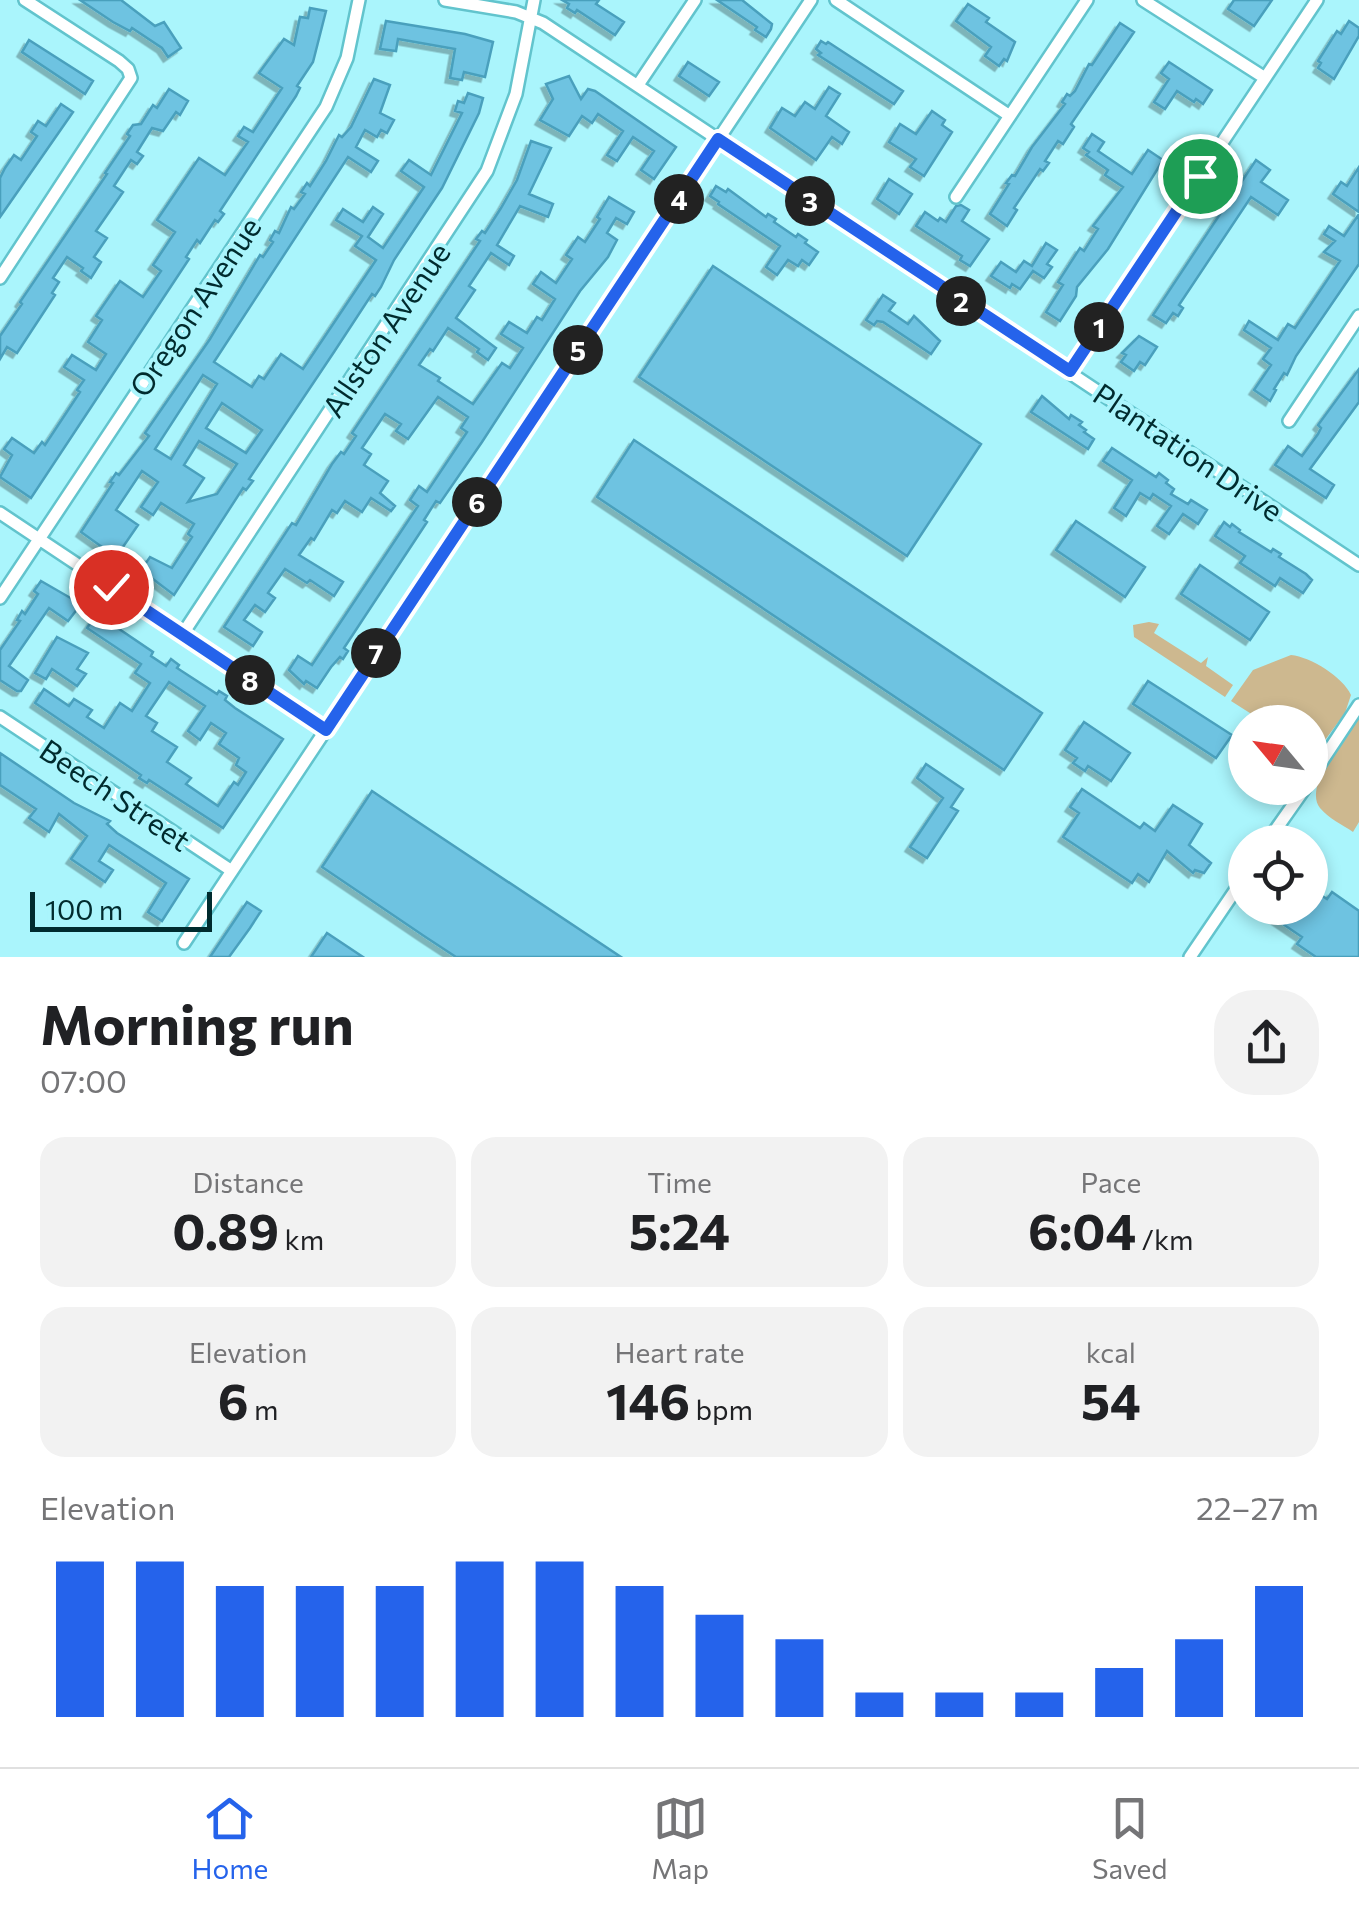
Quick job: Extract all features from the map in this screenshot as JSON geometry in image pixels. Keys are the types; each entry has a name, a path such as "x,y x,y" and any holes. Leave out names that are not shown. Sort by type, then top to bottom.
{"street":[{"path":"0,278 131,78 128,68 25,0"},
{"name":"Oregon Avenue","path":"0,598 326,106 347,58 359,0"},
{"name":"Plantation Drive","path":"445,0 530,18 1359,564"},
{"name":"Allston Avenue","path":"182,634 487,171 516,94 534,0"},
{"path":"638,86 694,0"},
{"path":"184,943 811,0"},
{"path":"836,0 1010,116"},
{"path":"956,197 1086,0"},
{"path":"1142,0 1265,78"},
{"path":"1070,371 1317,0"},
{"path":"1289,421 1359,316"},
{"path":"0,513 326,730"},
{"path":"1328,752 1359,706"},
{"name":"Beech Street","path":"0,716 232,871"},
{"path":"1190,957 1228,901"}],"shaded area":[{"path":"1159,624 1154,633 1201,663 1208,657 1206,666 1233,685 1225,697 1134,637 1133,625"},
{"path":"1291,655 1308,660 1347,688 1351,695 1345,713 1328,736 1328,705 1237,705 1231,701 1253,670"},
{"path":"1359,718 1359,822 1353,832 1319,805 1328,805 1328,761"}],"building":[{"path":"80,0 121,0 155,26 164,22 181,48 168,57 162,48 132,28 130,31 113,22"},
{"path":"562,0 599,0 596,4 624,22 615,35 577,10 575,13 567,8 569,4"},
{"path":"717,0 742,0 772,24 766,37 755,30 757,27"},
{"path":"1234,0 1272,0 1254,26 1228,9"},
{"path":"968,4 1015,42 1007,61 1004,59 999,66 985,56 991,47 956,21"},
{"path":"310,8 326,11 313,62 297,86 300,88 296,96 220,211 224,214 218,222 215,220 200,243 197,240 186,257 189,259 31,498 0,477 12,455 4,449 12,438 34,453 42,442 45,445 84,380 64,367 72,355 96,370 106,354 88,342 102,320 96,316 120,281 143,297 161,271 153,265 175,232 157,220 199,158 225,175 248,142 238,136 244,127 253,132 282,88 259,73 284,39 294,45 300,17 308,18"},
{"path":"386,21 493,42 485,77 464,72 462,80 450,78 455,49 398,39 396,51 380,49"},
{"path":"1349,21 1359,28 1359,36 1334,79 1318,68 1318,61 1337,31 1341,34"},
{"path":"1120,23 1134,32 1071,124 1074,127 1063,144 1058,141 1045,161 1049,163 1043,171 1040,169 1014,208 1017,210 1007,226 990,214 1009,184 1006,183 1015,176 1065,104 1062,102 1067,94 1075,91 1089,64"},
{"path":"29,40 93,81 85,94 22,52"},
{"path":"821,41 903,91 894,104 818,55 821,53 816,49"},
{"path":"688,62 719,82 709,96 679,76"},
{"path":"1169,62 1212,90 1203,104 1177,91 1165,109 1154,102 1169,79 1161,73"},
{"path":"569,76 581,99 588,89 595,91 676,147 654,179 641,170 654,151 633,137 617,161 607,155 623,131 598,114 592,123 582,116 569,136 540,120 553,99 546,84"},
{"path":"374,79 390,85 380,113 394,120 387,133 381,130 377,137 365,130 356,147 378,161 371,172 348,157 214,362 252,387 259,376 264,379 281,354 303,369 376,260 355,246 362,236 336,220 343,209 363,222 373,207 383,214 368,237 383,248 424,187 401,171 409,160 431,175 462,113 455,111 458,101 464,103 468,93 483,98 442,188 394,260 381,287 375,296 372,294 249,479 253,481 246,490 243,488 174,595 141,570 150,557 172,568 192,537 188,534 194,524 161,503 153,515 141,507 158,482 142,471 116,510 138,525 116,557 81,532 116,473 119,475 149,436 145,433 210,339 260,255 263,257 273,242 270,240 275,231 279,233 291,207 294,209 305,194 301,192 307,183 310,186 339,135 342,137 351,127","holes":["203,375 217,384 171,459 155,449","222,403 262,430 246,453 206,428","199,441 237,464 217,494 188,502 204,478 184,465"]},
{"path":"829,87 840,94 826,116 849,132 842,144 832,137 816,160 770,128 782,108 795,116 805,102 815,109"},
{"path":"169,89 188,101 163,131 152,128 137,152 143,156 137,164 131,160 114,186 123,192 96,231 107,238 94,257 101,262 91,278 67,257 53,278 59,282 52,293 55,295 17,353 7,347 0,359 0,336 20,302 107,174 133,125 141,124 153,105 157,108"},
{"path":"61,104 73,112 0,217 0,178 5,168 14,155 21,160 37,136 31,132 38,121 46,126"},
{"path":"932,111 945,120 942,125 952,132 924,176 910,167 916,159 889,142 900,124 916,134"},
{"path":"1092,134 1104,142 1098,151 1132,174 1148,150 1163,160 1108,249 1077,287 1076,296 1060,321 1046,312 1063,285 1058,282 1080,248 1084,251 1098,229 1093,226 1123,187 1105,175 1108,170 1086,155 1089,152 1083,148"},
{"path":"531,141 551,148 529,194 553,204 548,217 520,206 497,245 514,256 509,265 491,253 469,286 475,290 456,318 496,348 488,360 448,328 419,365 440,378 438,381 473,404 502,363 510,368 523,348 501,334 509,322 527,333 537,317 542,320 555,299 533,284 541,272 556,283 572,259 566,255 578,237 585,242 609,197 634,212 627,224 616,218 607,233 617,240 608,257 580,291 440,503 436,501 424,520 427,522 344,648 348,651 343,659 340,657 331,667 317,688 306,681 304,684 289,670 298,656 312,665 418,506 410,500 419,486 427,492 467,432 461,428 468,417 438,397 408,439 396,431 401,424 385,414 362,448 371,454 364,465 388,481 380,493 395,506 391,511 371,498 362,512 345,501 337,513 332,510 314,540 311,538 299,555 343,582 334,596 285,569 268,593 275,598 265,612 255,605 244,620 262,632 253,646 224,627 292,523 296,525 332,464 356,436 352,433 480,241 476,239 482,231 485,233 501,208 517,180"},
{"path":"1256,160 1270,170 1261,182 1288,200 1278,215 1251,197 1179,305 1183,308 1178,316 1173,313 1166,323 1153,315"},
{"path":"1359,167 1359,212 1333,194 1341,182 1347,186"},
{"path":"889,179 912,194 899,214 877,199"},
{"path":"716,186 726,192 728,189 766,217 768,214 776,219 774,222 796,237 798,234 807,240 805,243 818,252 809,265 802,260 798,266 788,260 777,275 766,267 780,246 718,204 710,196"},
{"path":"956,206 969,210 962,221 989,239 970,266 960,260 962,256 916,226 925,212 946,222"},
{"path":"1359,214 1359,264 1287,375 1284,373 1270,401 1254,390 1271,365 1263,359 1271,348 1244,330 1249,321 1278,340 1288,324 1295,328 1340,261 1324,252 1335,241 1324,234 1329,226 1344,236"},
{"path":"1046,243 1057,250 1047,264 1052,267 1044,278 1033,271 1020,289 1012,284 1010,288 991,276 1001,262 1016,272 1024,261 1032,266"},
{"path":"713,266 981,444 907,556 639,377"},
{"path":"883,295 895,303 889,311 908,324 914,316 940,341 931,354 883,322 874,325 866,320"},
{"path":"1139,336 1157,347 1145,365 1140,362 1134,371 1121,362 1126,355 1122,353"},
{"path":"1359,369 1359,402 1310,469 1334,485 1326,498 1275,465 1288,446 1302,456 1318,434 1318,425"},
{"path":"1042,396 1069,419 1071,415 1082,422 1079,425 1094,439 1088,449 1031,412"},
{"path":"634,440 1042,713 1004,770 597,497"},
{"path":"1112,448 1156,477 1159,473 1168,480 1166,483 1174,489 1171,494 1207,510 1198,524 1183,514 1169,534 1157,526 1171,506 1153,494 1150,499 1140,493 1126,516 1114,508 1132,480 1103,461"},
{"path":"1076,521 1145,567 1125,597 1056,550"},
{"path":"1224,522 1271,552 1273,549 1281,554 1279,557 1306,574 1312,580 1303,593 1280,578 1275,586 1240,563 1245,556 1215,536"},
{"path":"1200,565 1269,612 1250,640 1181,594"},
{"path":"41,581 81,604 68,621 49,608 9,666 28,680 17,691 0,680 0,650 20,621 17,620 22,611 25,614 38,594 34,591"},
{"path":"97,614 153,652 151,656 166,666 171,659 179,665 177,668 217,694 219,691 227,696 225,700 235,708 283,739 223,828 149,780 147,783 139,778 141,775 35,703 44,689 69,706 74,699 92,710 87,717 104,728 120,703 132,711 150,683 135,673 141,664 87,628","holes":["169,682 205,706 188,731 200,740 211,723 226,733 219,744 239,758 236,765 246,772 218,806 186,784 191,778 167,762 177,747 152,731 157,723 146,716"]},
{"path":"57,637 88,653 77,669 86,674 77,686 52,669 46,679 35,673"},
{"path":"1148,681 1228,732 1228,741 1216,758 1133,704"},
{"path":"1084,722 1130,753 1111,781 1088,766 1085,771 1073,763 1077,758 1065,750"},
{"path":"0,753 74,803 110,821 107,824 117,833 189,879 162,921 148,912 166,883 109,845 99,861 113,870 105,882 71,859 87,836 59,814 49,832 29,818 36,809 0,785"},
{"path":"926,764 963,789 951,807 958,811 927,858 910,847 943,798 917,778"},
{"path":"1082,789 1140,828 1144,823 1155,831 1173,805 1202,824 1189,845 1211,863 1204,873 1193,873 1167,851 1149,882 1138,874 1132,883 1063,837 1079,813 1070,807"},
{"path":"372,791 621,957 456,957 424,936 322,867"},
{"path":"1332,892 1359,911 1359,957 1316,957 1297,944 1302,937 1284,925 1328,925 1328,898"},
{"path":"247,902 261,911 250,928 229,957 210,957"},
{"path":"327,933 363,957 311,957"}],"route":[{"path":"111,587 326,730 718,139 1070,371 1200,176"}]}
